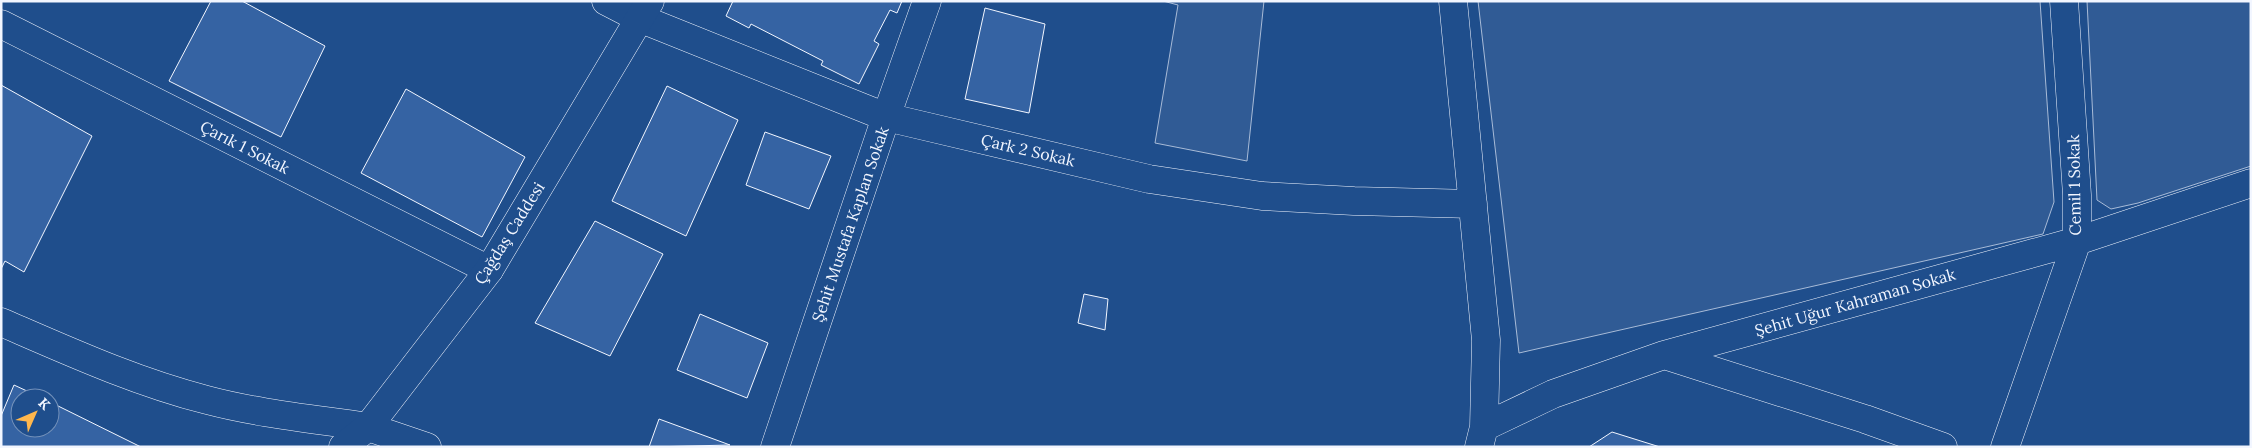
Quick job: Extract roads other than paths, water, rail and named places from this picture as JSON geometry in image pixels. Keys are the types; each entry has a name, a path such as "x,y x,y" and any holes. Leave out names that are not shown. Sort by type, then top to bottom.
{"street":[{"name":"Çark 2 Sokak","path":"606,1 644,10 886,117 1149,179 1252,195 1354,201 1473,204"},
{"name":"Şehit Mustafa Kaplan Sokak","path":"775,447 927,1"},
{"path":"1453,1 1486,340 1482,437"},
{"name":"Cemil 1 Sokak","path":"2005,447 2076,241 2077,195 2064,1"},
{"name":"Çağdaş Caddesi","path":"343,447 368,427 489,270 644,10"},
{"name":"Çarık 1 Sokak","path":"1,24 489,270"},
{"name":"Şehit Uğur Kahraman Sokak","path":"1482,437 1553,394 1664,355 2076,241 2251,183"},
{"path":"1,322 96,362 166,388 208,400 277,414 368,427 427,447"},
{"path":"1664,355 1864,419 1943,447"}]}
